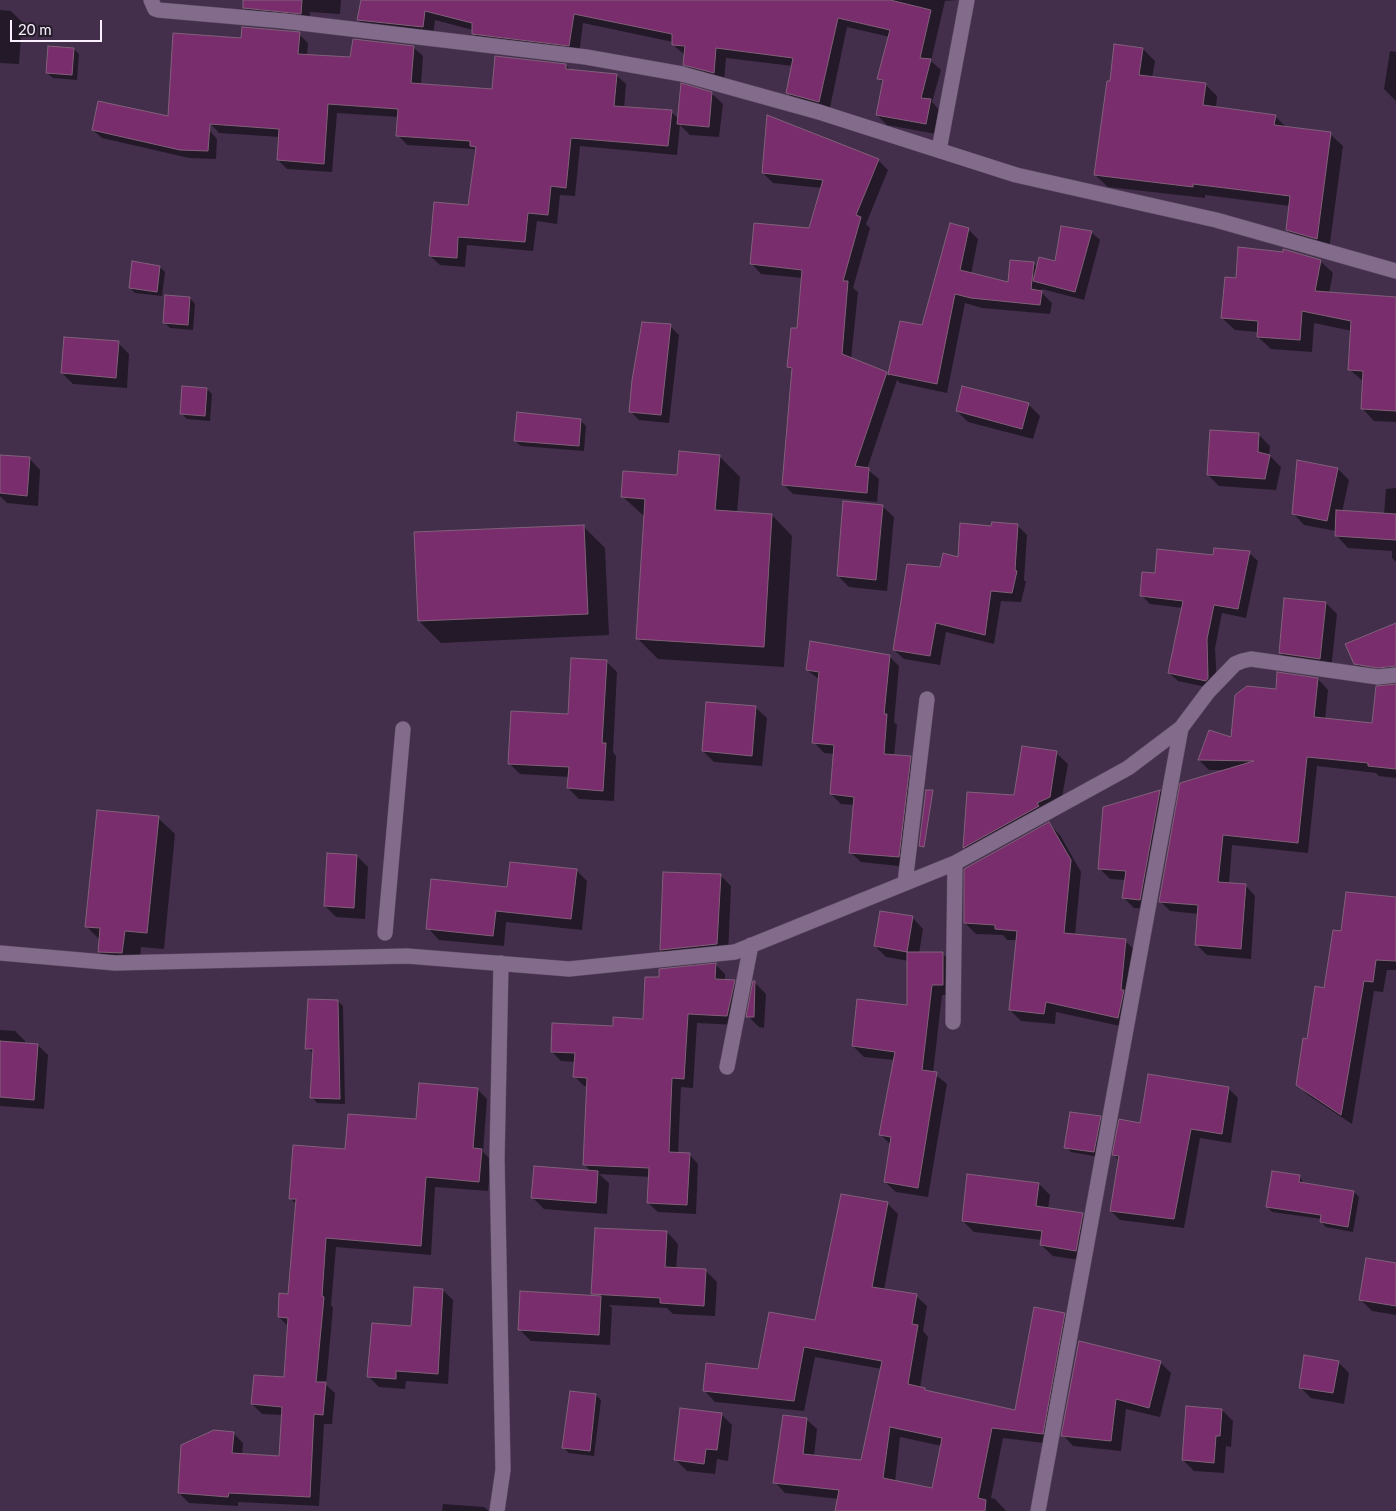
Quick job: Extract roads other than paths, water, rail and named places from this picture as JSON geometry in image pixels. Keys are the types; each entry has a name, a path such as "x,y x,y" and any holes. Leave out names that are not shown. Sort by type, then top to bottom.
{"street":[{"path":"151,0 155,9 158,10 284,21 586,57 682,74 819,112 1016,175 1216,220 1396,271"},
{"path":"939,150 966,0"},
{"path":"0,953 115,963 407,956 569,969 734,952 955,863 1128,768 1181,728 1208,692 1235,664 1242,661 1251,659 1378,677 1396,675"},
{"path":"905,883 927,699"},
{"path":"1038,1511 1181,728"},
{"path":"385,933 403,729"},
{"path":"953,1022 955,863"},
{"path":"728,1066 751,945"},
{"path":"497,1511 503,1470 498,1169 501,964"}]}
